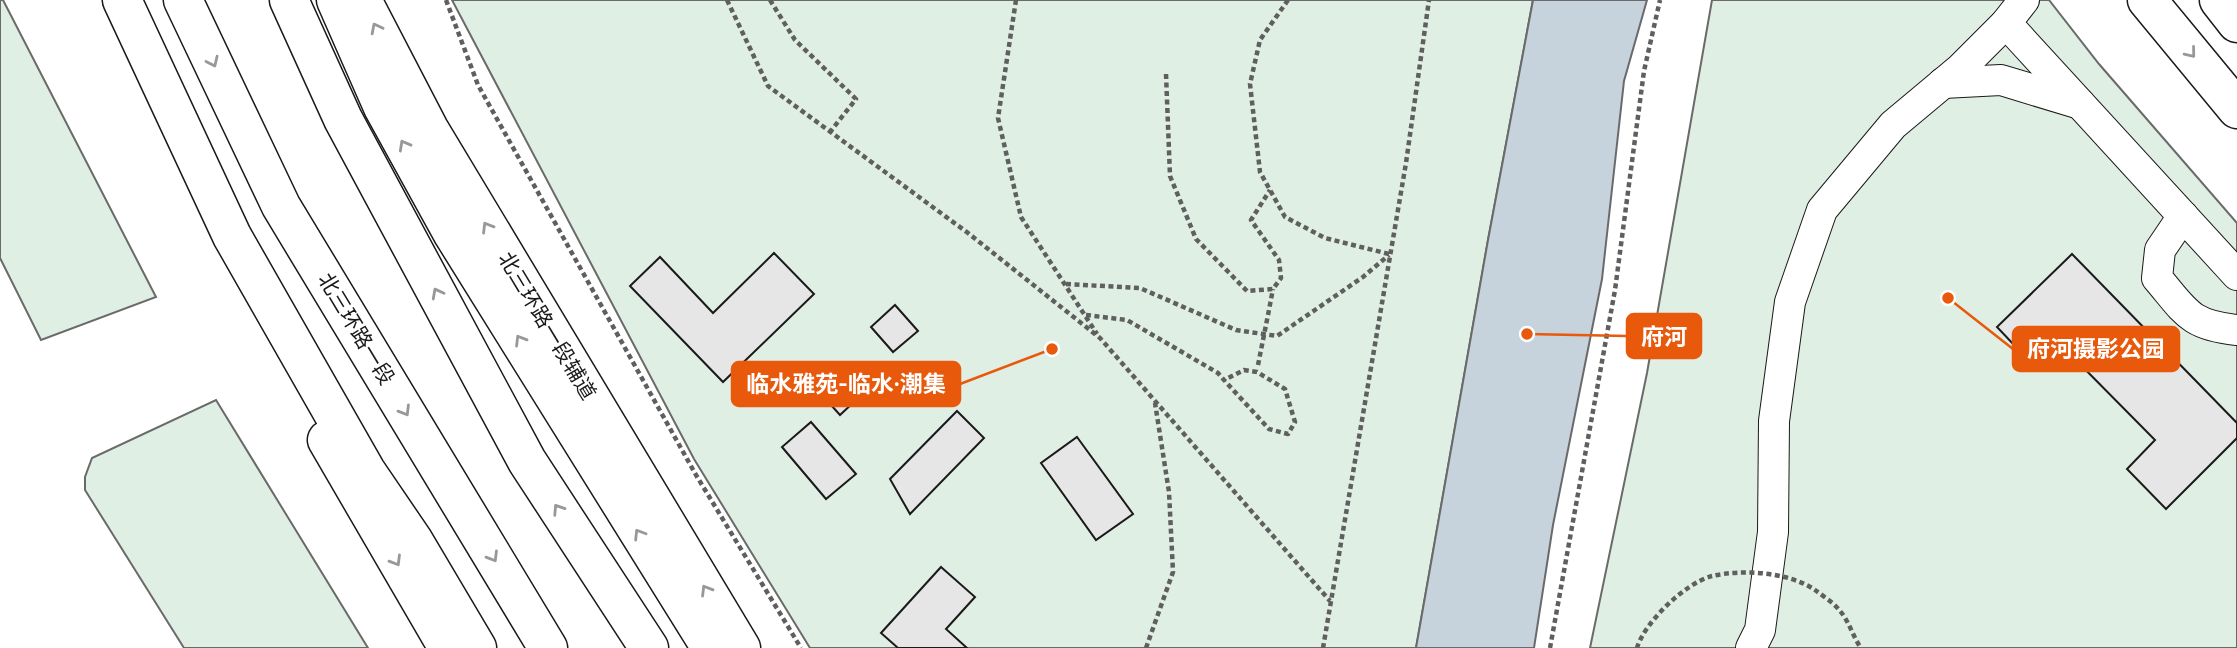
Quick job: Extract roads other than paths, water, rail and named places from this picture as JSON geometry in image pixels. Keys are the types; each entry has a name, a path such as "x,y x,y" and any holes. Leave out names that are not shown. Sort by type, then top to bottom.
{"main road":[{"path":"106,0 243,291 373,522 448,648"},
{"path":"122,0 232,236 366,471 413,540 477,648"},
{"name":"北三环路一段","path":"183,0 281,206 548,648"},
{"path":"289,0 343,119 527,461 649,648"},
{"path":"336,0 383,107 453,234 706,640"},
{"name":"北三环路一段辅道","path":"362,0 429,129 741,648"},
{"path":"2147,0 2237,109"},
{"path":"2218,0 2237,23"}],"lane":[{"path":"1751,648 1760,631 1773,533 1774,421 1790,302 1822,210 1893,125 1943,83 2015,12 2081,104 2237,275"},
{"path":"1943,83 2001,80 2081,104"},
{"path":"2183,216 2160,250 2157,278 2192,319 2217,328 2237,330"}],"place":[{"name":"府河摄影公园","path":"1948,298"},
{"name":"府河","path":"1527,334"},
{"name":"临水雅苑-临水·潮集","path":"1052,349"}]}
